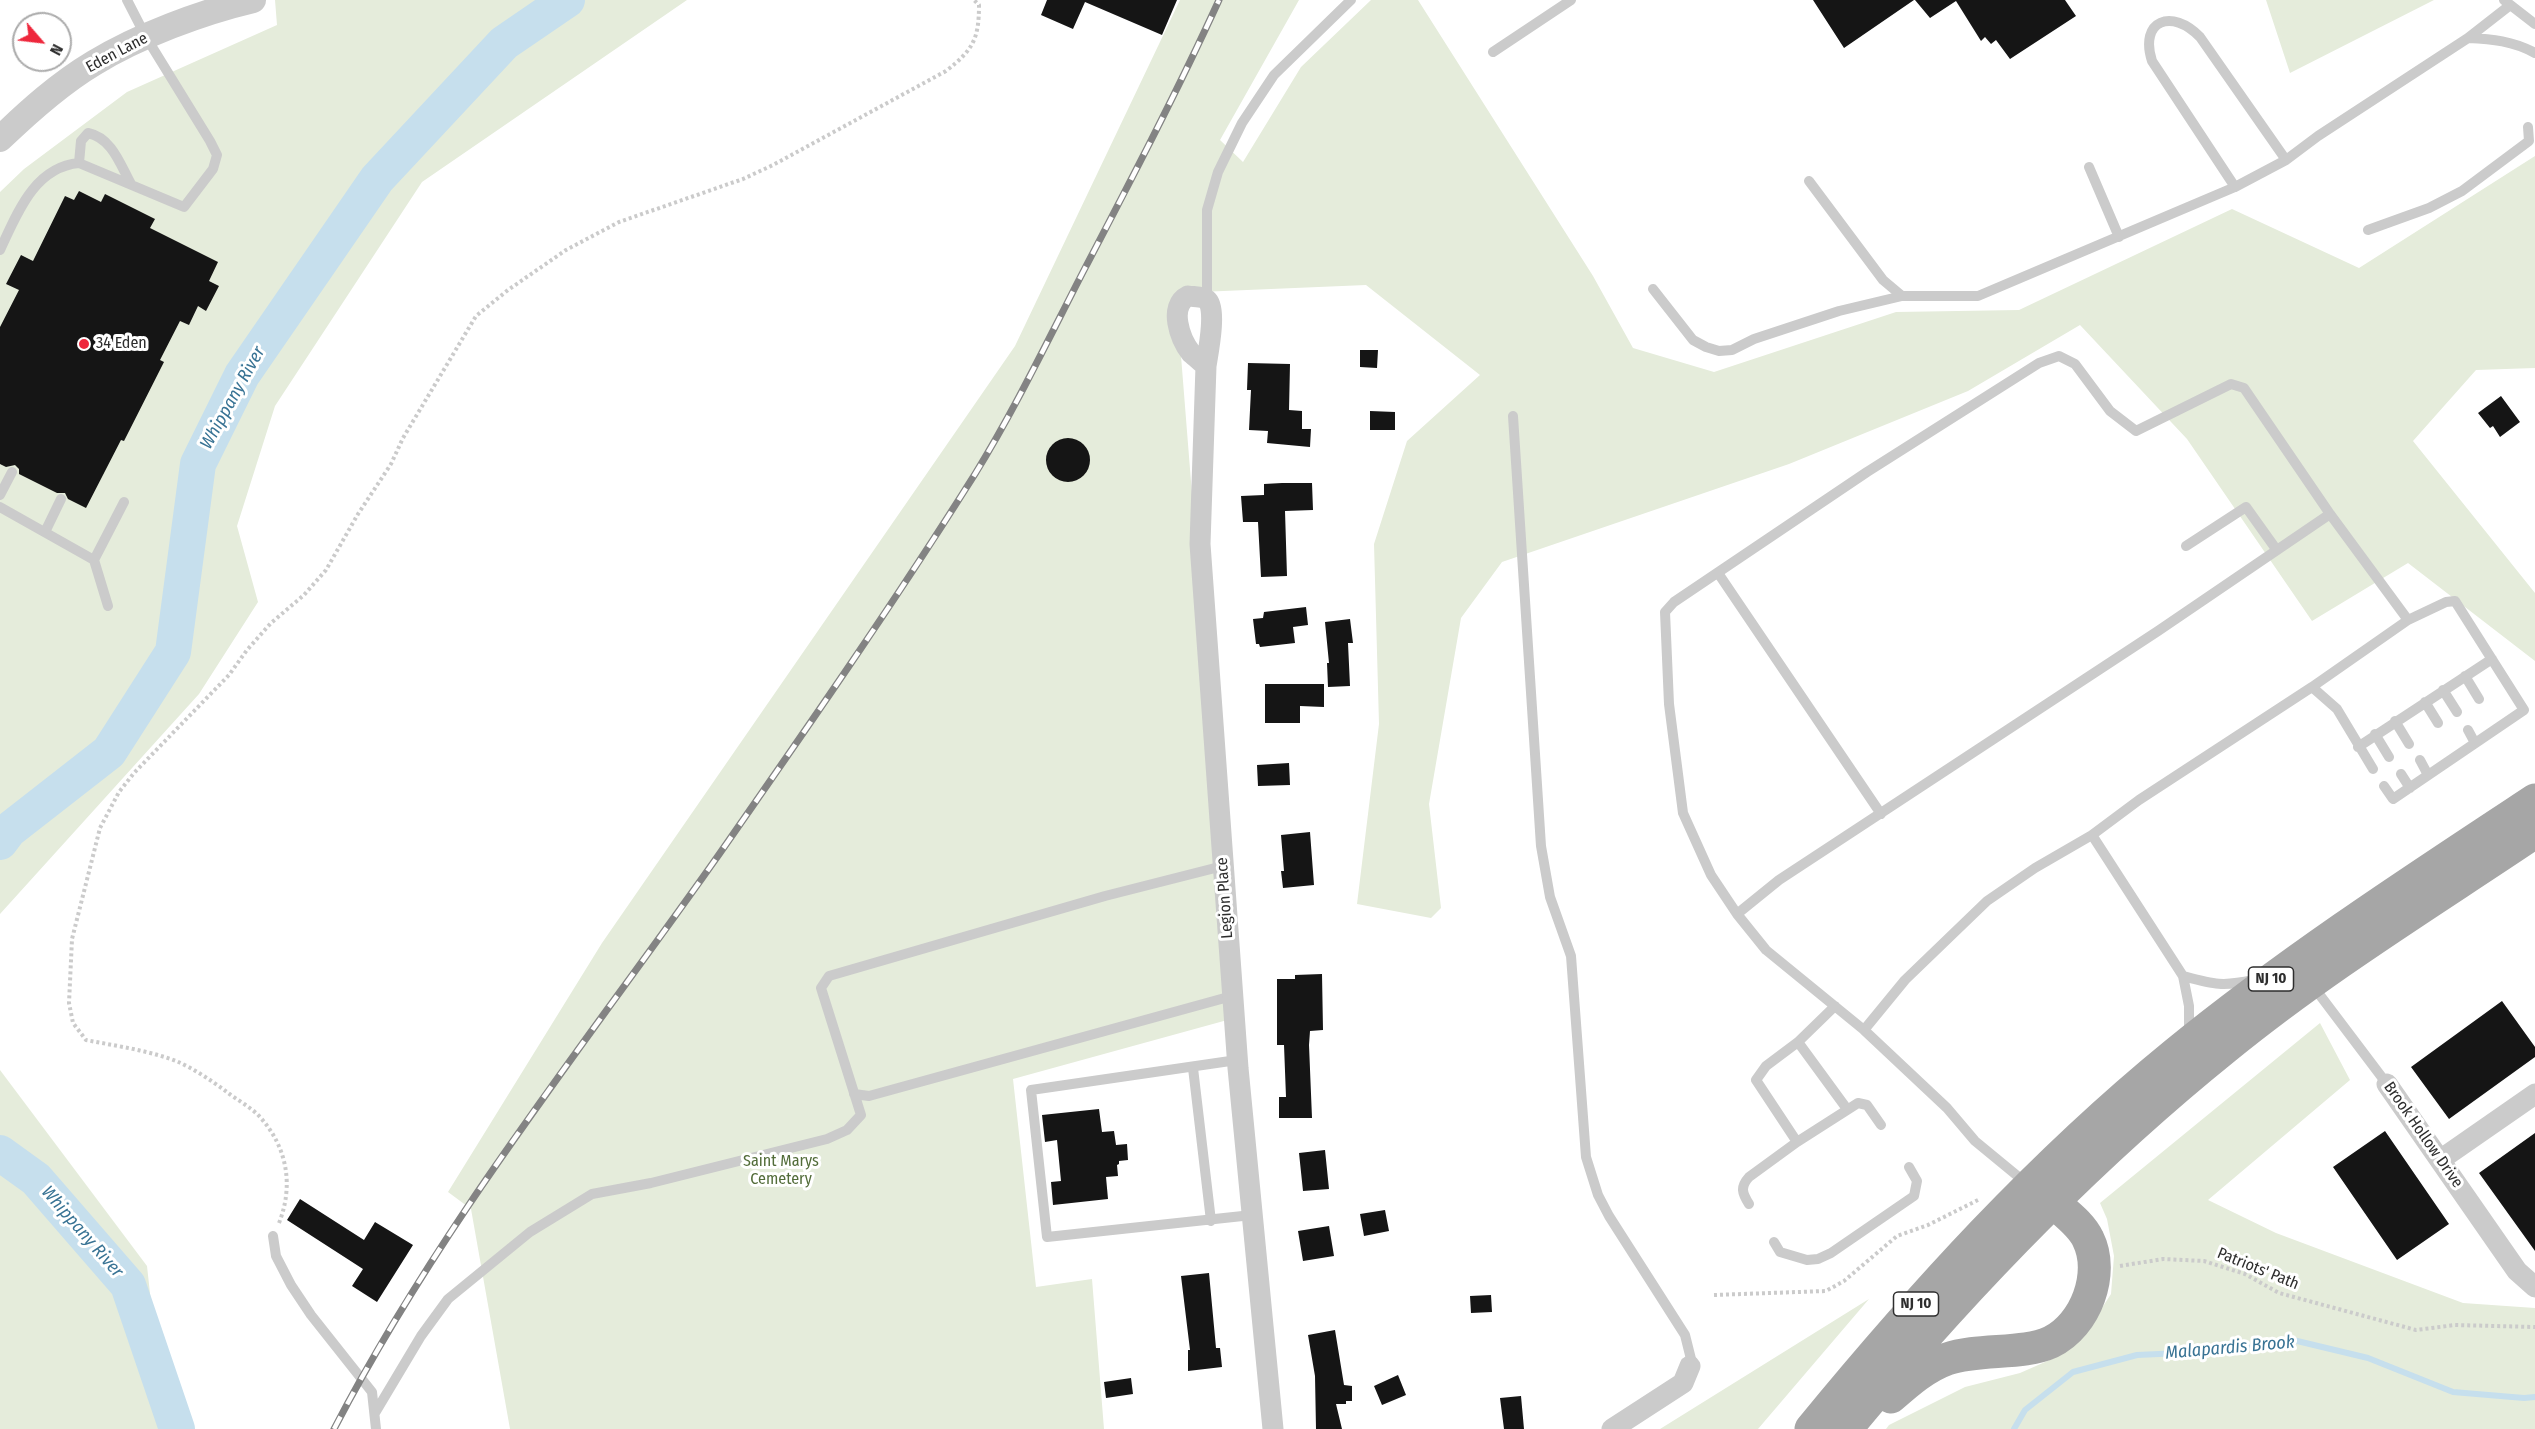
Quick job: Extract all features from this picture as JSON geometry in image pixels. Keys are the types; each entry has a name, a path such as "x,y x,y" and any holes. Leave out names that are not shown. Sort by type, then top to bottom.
{"main road":[{"name":"NJ 10","path":"1846,1429 1939,1320 2041,1194 2092,1126 2187,1045 2277,974 2362,914 2535,800"},
{"name":"NJ 10","path":"1810,1429 1949,1267 2041,1194 2127,1133 2225,1047 2311,983 2415,910 2535,832"},
{"path":"1852,1429 1922,1371 1947,1359 1969,1353 2039,1346 2065,1333 2088,1302 2095,1261 2087,1236 2041,1194"}],"street":[{"name":"Eden Lane","path":"0,139 40,101 94,63 146,37 224,7 253,0"},
{"path":"1206,366 1191,352 1182,337 1177,319 1182,299 1188,296 1207,300"},
{"name":"Legion Place","path":"1207,300 1211,305 1212,315 1206,366 1200,544 1237,1060 1273,1429"},
{"name":"Brook Hollow Drive","path":"2387,1084 2517,1271 2535,1287"},
{"path":"2440,1160 2535,1094"},
{"path":"1612,1429 1683,1383 1690,1366"}],"lane":[{"path":"0,250 15,214 37,184 65,164 79,163 184,207 213,169 217,155 189,104 146,37 127,0"},
{"path":"1207,300 1207,210 1218,172 1242,123 1274,75 1351,0"},
{"path":"1494,52 1571,0"},
{"path":"1653,289 1693,340 1719,351 1732,350 1754,339 1839,311 1902,296 1978,296 2235,187 2286,160 2318,136 2468,38 2507,3 2535,24"},
{"path":"2235,187 2152,62 2147,46 2151,33 2158,24 2168,20 2179,21 2200,37 2286,160"},
{"path":"2468,38 2497,39 2520,45 2535,53"},
{"path":"2368,230 2429,208 2462,191 2529,141 2528,126"},
{"path":"79,163 81,141 88,134 99,135 107,141 131,184"},
{"path":"2089,167 2119,237"},
{"path":"1809,182 1883,280 1902,296"},
{"path":"2041,1194 1975,1141 1947,1108 1864,1030 1766,950 1737,914 1711,874 1683,813 1669,704 1665,612 1674,602 1867,472 2039,363 2059,356 2075,364 2110,411 2136,431 2231,384 2244,388 2330,514 2408,620"},
{"path":"1513,416 1541,846 1550,897 1571,956 1586,1157 1598,1195 1609,1216 1684,1335 1692,1359 1690,1366"},
{"path":"0,495 12,472"},
{"path":"45,532 61,499"},
{"path":"94,560 123,502"},
{"path":"0,507 94,560 108,606"},
{"path":"2186,546 2246,507 2276,549"},
{"path":"1737,914 1779,880 2158,631 2330,514"},
{"path":"1718,573 1881,814"},
{"path":"1864,1030 1905,980 1987,901 2035,868 2092,834 2408,620 2446,602 2456,601 2524,710 2393,799 2384,786"},
{"path":"2358,747 2492,659"},
{"path":"2465,676 2479,699"},
{"path":"2312,687 2337,709 2373,770"},
{"path":"2443,690 2457,712"},
{"path":"2425,702 2438,723"},
{"path":"2490,717 2497,728"},
{"path":"2395,721 2409,744"},
{"path":"2468,730 2475,743"},
{"path":"2374,735 2389,757"},
{"path":"2451,744 2457,755"},
{"path":"2420,760 2428,775"},
{"path":"2401,774 2410,788"},
{"path":"2092,834 2183,976 2190,1021 2187,1045"},
{"path":"375,1413 421,1335 448,1299 530,1232 592,1194 651,1182 827,1138 847,1130 861,1115 821,988 829,976 1105,896 1223,866"},
{"path":"2183,976 2208,984 2227,986 2277,974"},
{"name":"Brook Hollow Drive","path":"2311,983 2387,1084"},
{"path":"854,1094 869,1095 1232,996"},
{"path":"1797,1142 1756,1080 1766,1066 1798,1042 1834,1006"},
{"path":"1798,1042 1847,1109"},
{"path":"1237,1060 1031,1090 1047,1237 1252,1215"},
{"path":"1193,1068 1212,1221"},
{"path":"1749,1204 1742,1193 1743,1184 1749,1176 1847,1109 1858,1103 1867,1105 1881,1125"},
{"path":"1774,1242 1780,1252 1807,1260 1831,1253 1914,1196 1917,1181 1909,1167"},
{"path":"273,1236 276,1256 291,1285 311,1315 372,1392 376,1429"}],"path":[{"path":"273,1236 283,1212 287,1189 286,1164 278,1139 259,1115 220,1087 177,1062 143,1051 86,1040 73,1023 69,1003 72,939 100,828 119,792 134,773 229,675 271,623 304,595 326,570 391,464 403,438 476,316 508,290 566,250 619,222 743,178 772,165 946,71 962,58 975,42 979,26 979,5 974,0"},
{"path":"1714,1295 1826,1291 1844,1281 1897,1236 1928,1225 1982,1198"},
{"name":"Patriots' Path","path":"2110,1268 2163,1259 2204,1261 2245,1274 2279,1293 2416,1330 2454,1325 2535,1327"}],"green space":[{"path":"275,0 687,0 422,182 275,406 237,526 258,602 199,694 0,914 0,192 24,169 127,92 277,25"},
{"name":"Saint Marys Cemetery","path":"1180,0 1299,0 1220,140 1243,162 1301,67 1371,0 1418,0 1593,276 1633,348 1714,372 1896,312 2019,310 2232,209 2359,268 2535,156 2535,368 2476,370 2413,441 2535,593 2535,661 2408,563 2312,621 2187,439 2080,325 1968,391 1789,464 1502,562 1461,618 1429,804 1441,908 1431,918 1357,904 1379,724 1374,544 1407,441 1480,375 1366,285 1176,293 1221,859 1231,1019 1013,1079 1036,1287 1092,1279 1104,1429 510,1429 471,1209 448,1192 602,943 1015,346"},
{"path":"2266,0 2434,0 2290,73"},
{"path":"2320,1023 2350,1080 2208,1200 2276,1233 2463,1303 2535,1308 2535,1429 1886,1429 1889,1425 1965,1387 2020,1373 2061,1355 2085,1334 2111,1294 2114,1256 2107,1219 2100,1203"},
{"path":"0,1070 147,1266 165,1429 0,1429"},
{"path":"1869,1299 1758,1429 1660,1429"}],"building":[{"path":"1047,0 1177,0 1162,35 1085,2 1073,29 1041,15"},
{"path":"1813,0 1914,0 1844,48"},
{"path":"1915,0 2065,0 2076,16 2010,59 1996,40 1991,44 1985,37 1981,41 1956,1 1930,18"},
{"name":"34 Eden","path":"79,191 101,202 105,194 155,219 150,228 218,262 209,281 219,286 206,311 198,306 189,325 180,321 160,360 164,362 124,441 121,440 86,508 68,499 65,493 57,493 19,474 19,469 15,465 6,467 0,464 0,327 19,290 6,284 21,255 33,261 65,196 74,200"},
{"path":"1360,350 1378,350 1377,368 1360,367"},
{"path":"1248,363 1290,364 1289,410 1302,411 1302,429 1311,429 1310,447 1267,443 1268,431 1249,430 1251,390 1247,390"},
{"path":"2501,396 2520,422 2500,437 2493,426 2490,428 2478,413"},
{"path":"1370,411 1395,412 1395,430 1370,430"},
{"path":"1068,438 1077,439 1084,444 1089,451 1089,469 1084,476 1077,481 1068,482 1059,481 1052,476 1047,469 1046,460 1047,451 1052,444 1059,439"},
{"path":"1312,483 1313,510 1285,511 1287,576 1261,577 1258,522 1243,522 1241,496 1264,495 1264,484"},
{"path":"1306,607 1308,625 1293,627 1295,643 1260,647 1256,644 1253,619 1263,618 1264,612"},
{"path":"1350,619 1353,643 1348,643 1350,686 1328,687 1327,663 1329,663 1325,622"},
{"path":"1265,684 1324,684 1324,707 1300,706 1300,723 1265,723"},
{"path":"1289,763 1290,785 1258,786 1257,765"},
{"path":"1310,832 1314,885 1283,888 1281,835"},
{"path":"1322,974 1323,1030 1310,1031 1309,1045 1312,1118 1279,1118 1279,1097 1286,1097 1284,1045 1277,1045 1277,979 1295,979 1295,975"},
{"path":"2502,1001 2535,1047 2535,1057 2449,1119 2411,1067"},
{"path":"1099,1109 1102,1132 1114,1131 1116,1145 1127,1144 1128,1160 1119,1161 1118,1176 1106,1177 1108,1199 1053,1205 1051,1182 1061,1181 1057,1140 1045,1142 1042,1115"},
{"path":"2385,1131 2449,1224 2397,1260 2333,1167"},
{"path":"2535,1133 2535,1251 2479,1173"},
{"path":"1325,1150 1329,1189 1303,1191 1299,1153"},
{"path":"300,1199 364,1240 375,1222 413,1245 377,1302 352,1286 363,1269 287,1220"},
{"path":"1385,1210 1389,1231 1364,1236 1360,1214"},
{"path":"1329,1226 1334,1256 1303,1261 1298,1231"},
{"path":"1209,1273 1216,1348 1220,1348 1222,1367 1188,1371 1188,1350 1190,1350 1181,1276"},
{"path":"1491,1295 1492,1312 1471,1313 1470,1296"},
{"path":"1335,1330 1344,1385 1352,1386 1352,1401 1346,1401 1346,1404 1336,1404 1342,1429 1316,1429 1315,1376 1308,1335"},
{"path":"1398,1375 1406,1395 1382,1405 1374,1386"},
{"path":"1131,1378 1133,1394 1106,1398 1104,1382"},
{"path":"1521,1396 1524,1429 1504,1429 1500,1398"}],"waterway":[{"name":"Whippany River","path":"0,842 9,830 109,752 173,652 198,464 242,375 377,179 504,43 567,0"},
{"name":"Whippany River","path":"0,1153 36,1179 128,1285 177,1429"},
{"name":"Malapardis Brook","path":"2014,1429 2025,1410 2073,1372 2137,1355 2203,1352 2293,1340 2368,1358 2453,1392 2535,1397"}],"railway":[{"path":"334,1429 376,1353 468,1206 720,853 882,618 975,474 1044,349 1153,137 1219,0"}],"place":[{"name":"34 Eden","path":"84,344"}]}
